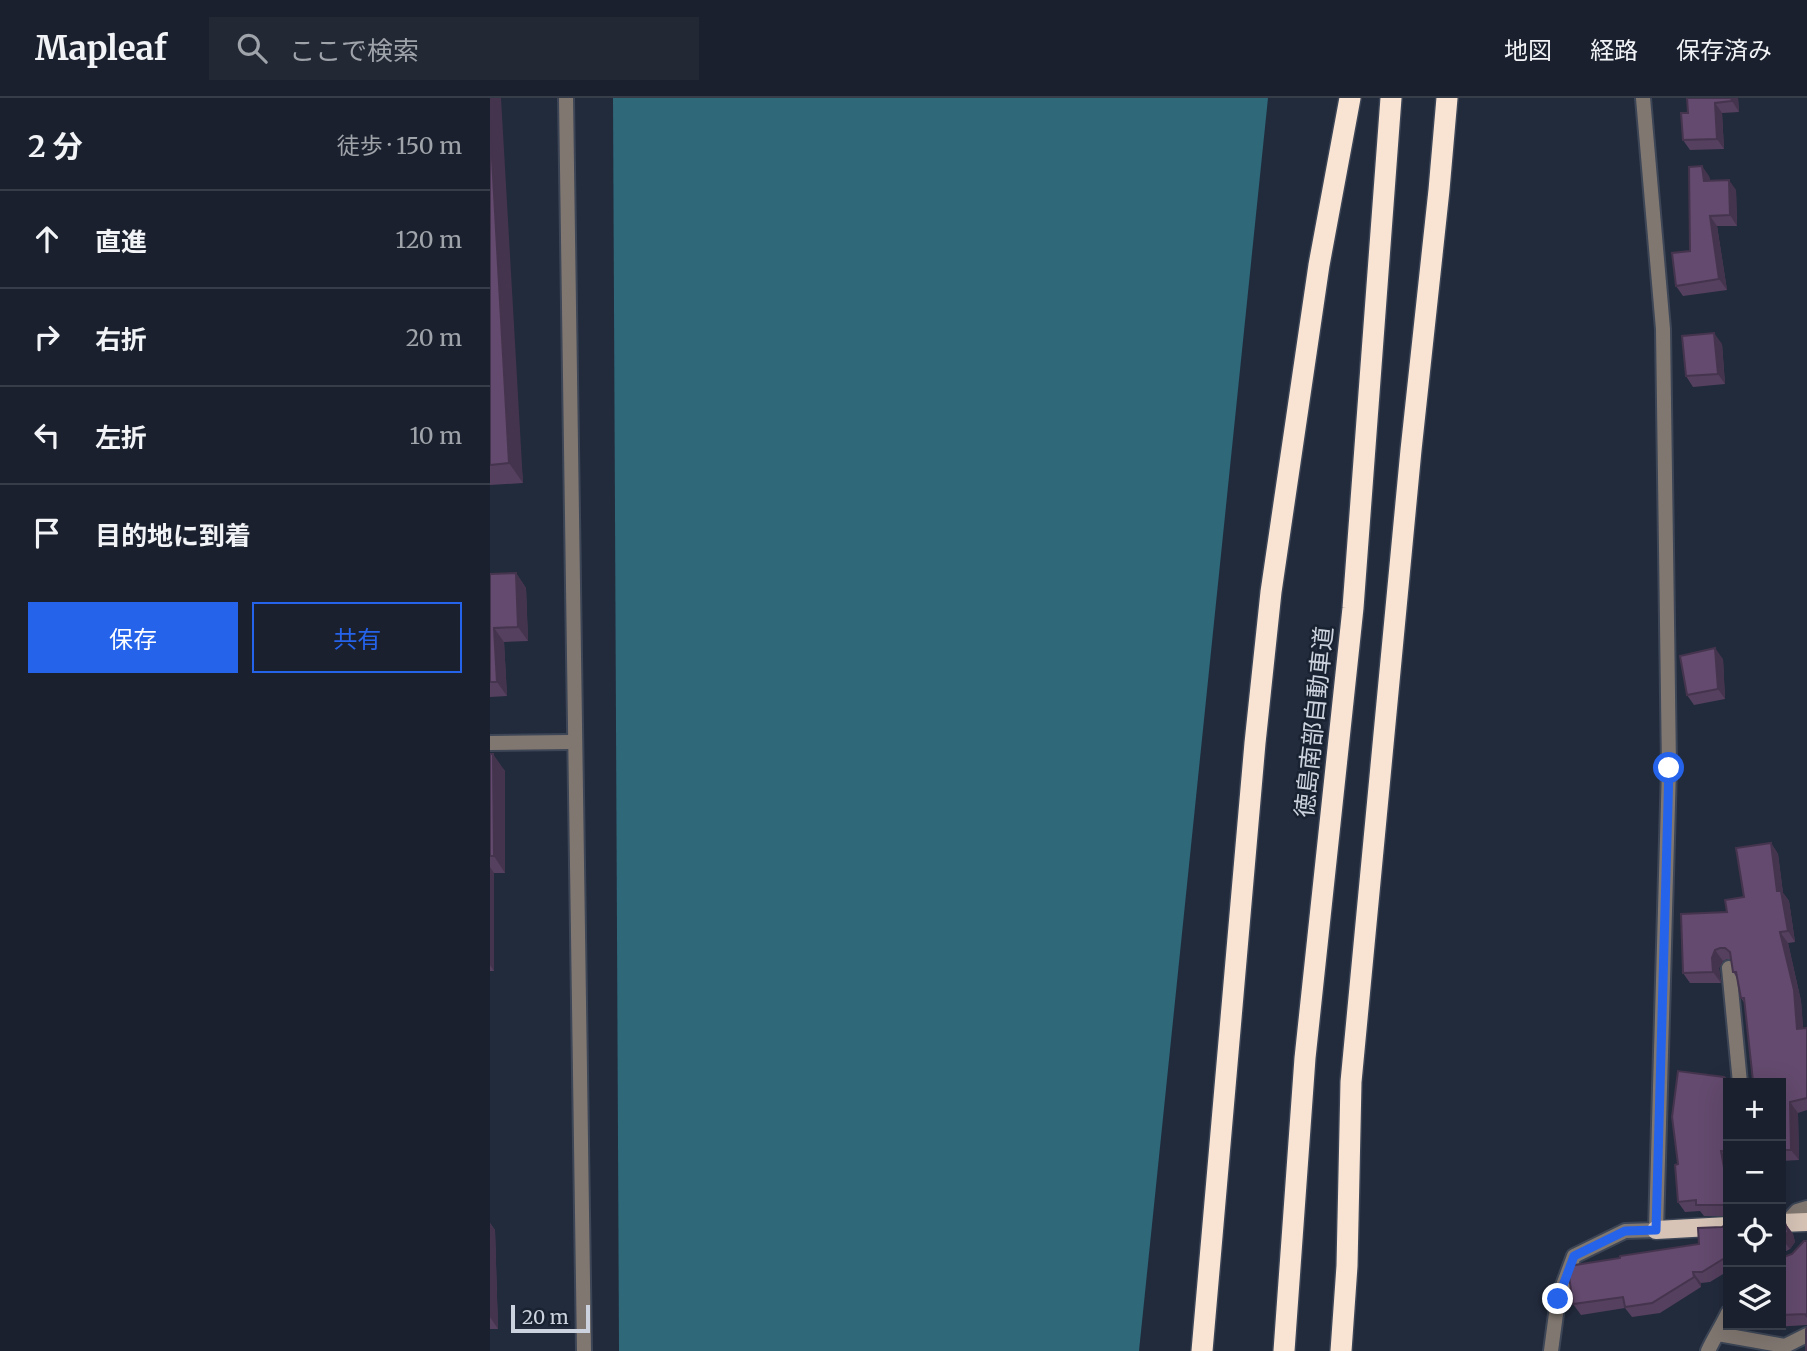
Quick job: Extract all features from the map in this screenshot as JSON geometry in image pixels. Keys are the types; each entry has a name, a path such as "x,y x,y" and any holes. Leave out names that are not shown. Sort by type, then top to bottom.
{"highway":[{"path":"1202,1351 1255,743 1271,592 1319,265 1350,98"},
{"name":"徳島南部自動車道","path":"1284,1351 1305,1059 1353,608 1391,98"},
{"path":"1341,1351 1347,1266 1351,1082 1410,450 1447,98"}],"main road":[{"path":"1786,1223 1807,1222"},
{"path":"1656,1230 1723,1226"}],"street":[{"path":"563,98 570,742 583,1351"},
{"path":"563,98 583,1351"},
{"path":"1553,1348 1558,1299 1574,1256 1625,1231 1656,1230 1669,768 1663,328 1643,98"},
{"path":"490,743 570,742"},
{"path":"1729,968 1740,1078"},
{"path":"1786,1221 1797,1211 1807,1208"},
{"path":"1708,1351 1723,1324"},
{"path":"1718,1334 1785,1346 1807,1335"}],"water":[{"path":"613,98 1268,98 1139,1351 619,1351"}],"building":[{"path":"1687,98 1731,98 1732,101 1715,103 1717,139 1683,140 1681,113 1688,113"},
{"path":"490,122 509,463 490,465"},
{"path":"1702,166 1704,181 1729,180 1730,215 1710,216 1719,279 1676,286 1672,253 1690,251 1689,167"},
{"path":"1714,333 1718,374 1686,376 1682,336"},
{"path":"516,573 518,627 494,628 497,682 490,682 490,574"},
{"path":"1715,648 1718,689 1687,695 1680,656"},
{"path":"490,754 493,754 494,856 490,856"},
{"path":"1771,843 1777,891 1781,891 1788,931 1780,932 1794,990 1797,1029 1807,1028 1807,1098 1790,1102 1791,1150 1786,1150 1786,1078 1753,1078 1744,998 1741,998 1736,972 1733,972 1730,952 1725,948 1715,950 1712,958 1713,972 1683,973 1681,914 1727,912 1725,900 1744,897 1736,848"},
{"path":"1678,1071 1724,1077 1721,1151 1723,1205 1696,1205 1696,1200 1678,1202 1675,1165 1678,1164 1672,1117"},
{"path":"1722,1227 1723,1259 1702,1272 1693,1272 1694,1277 1652,1303 1625,1307 1623,1297 1573,1304 1569,1266 1699,1244 1698,1228"},
{"path":"1807,1241 1807,1317 1806,1314 1786,1315 1786,1256"}],"route":[{"path":"1558,1299 1574,1256 1625,1231 1656,1230 1669,768"}]}
